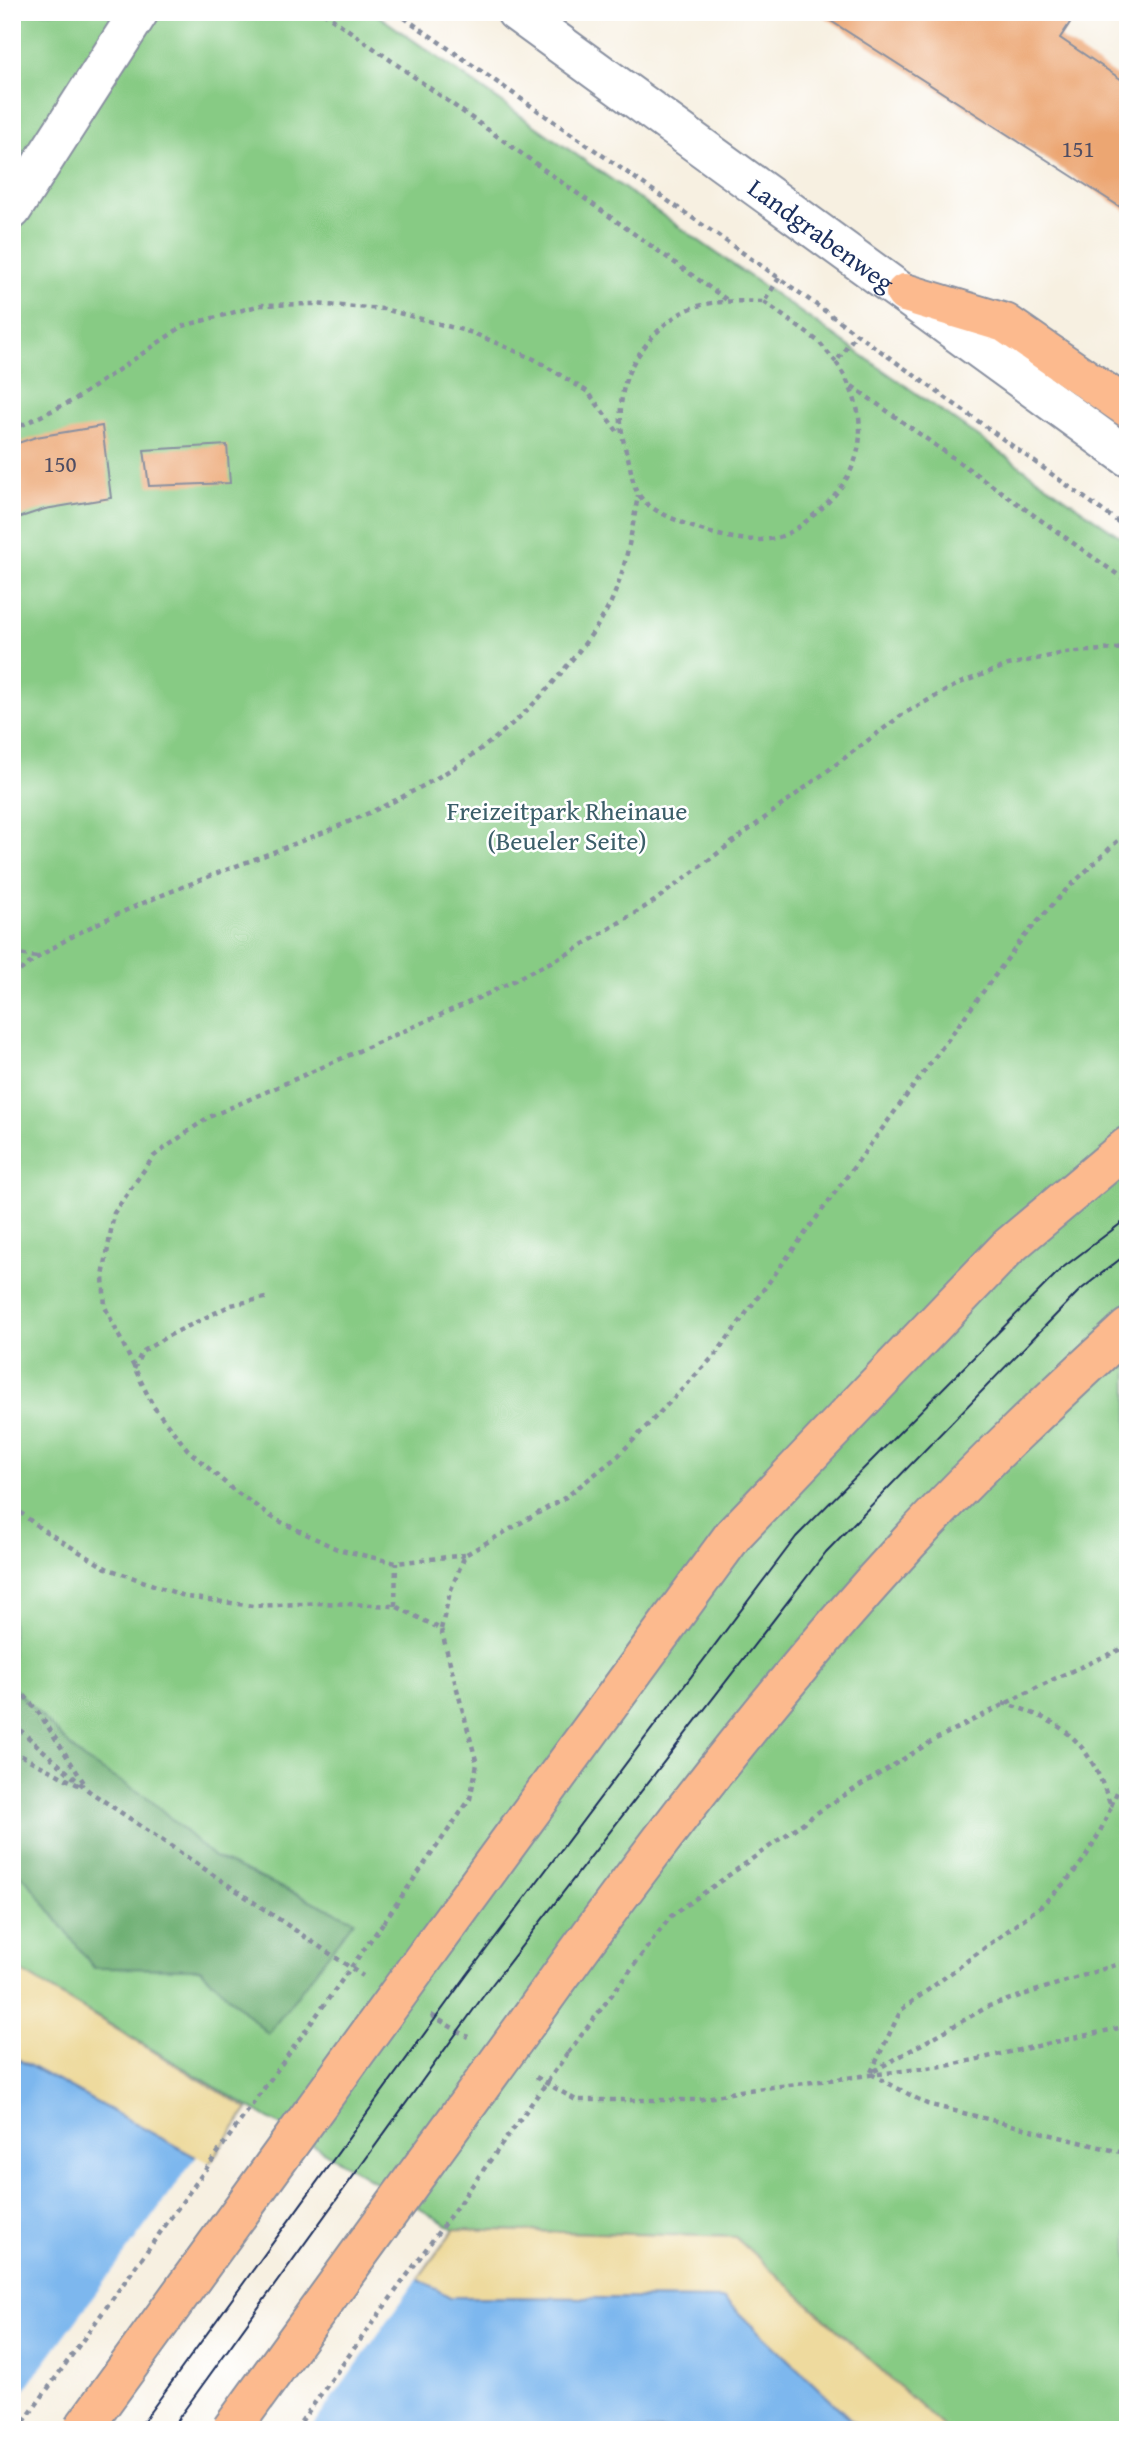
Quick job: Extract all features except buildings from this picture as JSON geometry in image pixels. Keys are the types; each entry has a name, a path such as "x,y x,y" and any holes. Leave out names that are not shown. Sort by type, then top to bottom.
{"highway":[{"path":"905,293 1006,323 1128,408"},
{"path":"82,2430 734,1534 1008,1247 1128,1146"},
{"path":"232,2430 616,1898 818,1646 928,1523 1128,1328"}],"street":[{"path":"12,210 139,12"},
{"name":"Landgrabenweg","path":"516,12 1128,457"}],"path":[{"path":"323,12 727,300"},
{"path":"396,12 857,333 1128,529"},
{"path":"764,302 779,278"},
{"path":"12,977 37,957 131,907 397,801 481,752 541,698 578,653 610,604 625,564 638,495 621,436 624,387 633,362 657,328 678,313 718,299 764,302 818,341 852,386 859,415 860,442 853,469 840,491 808,520 782,537 744,540 691,527 660,513 638,495"},
{"path":"12,430 74,400 183,326 261,306 313,304 384,309 473,334 522,354 588,392 621,436"},
{"path":"836,362 857,333"},
{"path":"852,386 1128,582"},
{"path":"1128,648 1064,653 1008,665 960,683 903,715 653,902 571,952 483,996 207,1118 154,1156 114,1213 103,1277 105,1307 153,1406 188,1450 232,1489 275,1519 337,1549 396,1563 466,1555 566,1497 618,1457 716,1354 1023,939 1065,891 1128,831"},
{"path":"12,953 37,957"},
{"path":"134,1369 142,1352 166,1337 231,1305 270,1297"},
{"path":"12,1506 40,1528 106,1569 187,1597 253,1606 323,1603 395,1606 440,1629"},
{"path":"18,2430 470,1799 477,1764 440,1629 450,1592 466,1555"},
{"path":"395,1606 396,1563"},
{"path":"295,2430 568,2053 671,1916 824,1808 934,1740 1003,1703 1128,1646"},
{"path":"12,1680 41,1716 89,1791"},
{"path":"1003,1703 1042,1714 1070,1735 1091,1757 1101,1776 1111,1807"},
{"path":"12,1723 89,1791 240,1895 374,1982"},
{"path":"12,1751 89,1791"},
{"path":"870,2073 901,2010 1041,1906 1088,1856 1128,1768"},
{"path":"870,2073 989,2006 1128,1961"},
{"path":"422,2010 469,2038"},
{"path":"528,2073 576,2100 698,2100 740,2091 870,2073 951,2065 1128,2026"},
{"path":"870,2073 927,2104 1128,2154"}],"green space":[{"name":"Freizeitpark Rheinaue (Beueler Seite)","path":"12,12 373,12 1128,542 1128,2430 947,2430 735,2237 454,2229 12,1966"},
{"path":"12,1686 83,1759 147,1797 214,1857 354,1920 268,2034 200,1969 94,1968 26,1879 12,1871"}],"sand":[{"path":"12,1966 248,2109 206,2168 12,2056"},
{"path":"454,2229 735,2237 947,2430 862,2430 724,2299 450,2297 417,2280"}],"water":[{"path":"12,2056 450,2297 724,2299 862,2430 12,2430"}],"pier":[{"path":"197,2156 419,2277 310,2430 12,2430 12,2407"}],"tram line":[{"path":"137,2430 467,1975 796,1537 1061,1269 1128,1218"},
{"path":"170,2430 487,1991 826,1552 1079,1291 1128,1253"}]}
